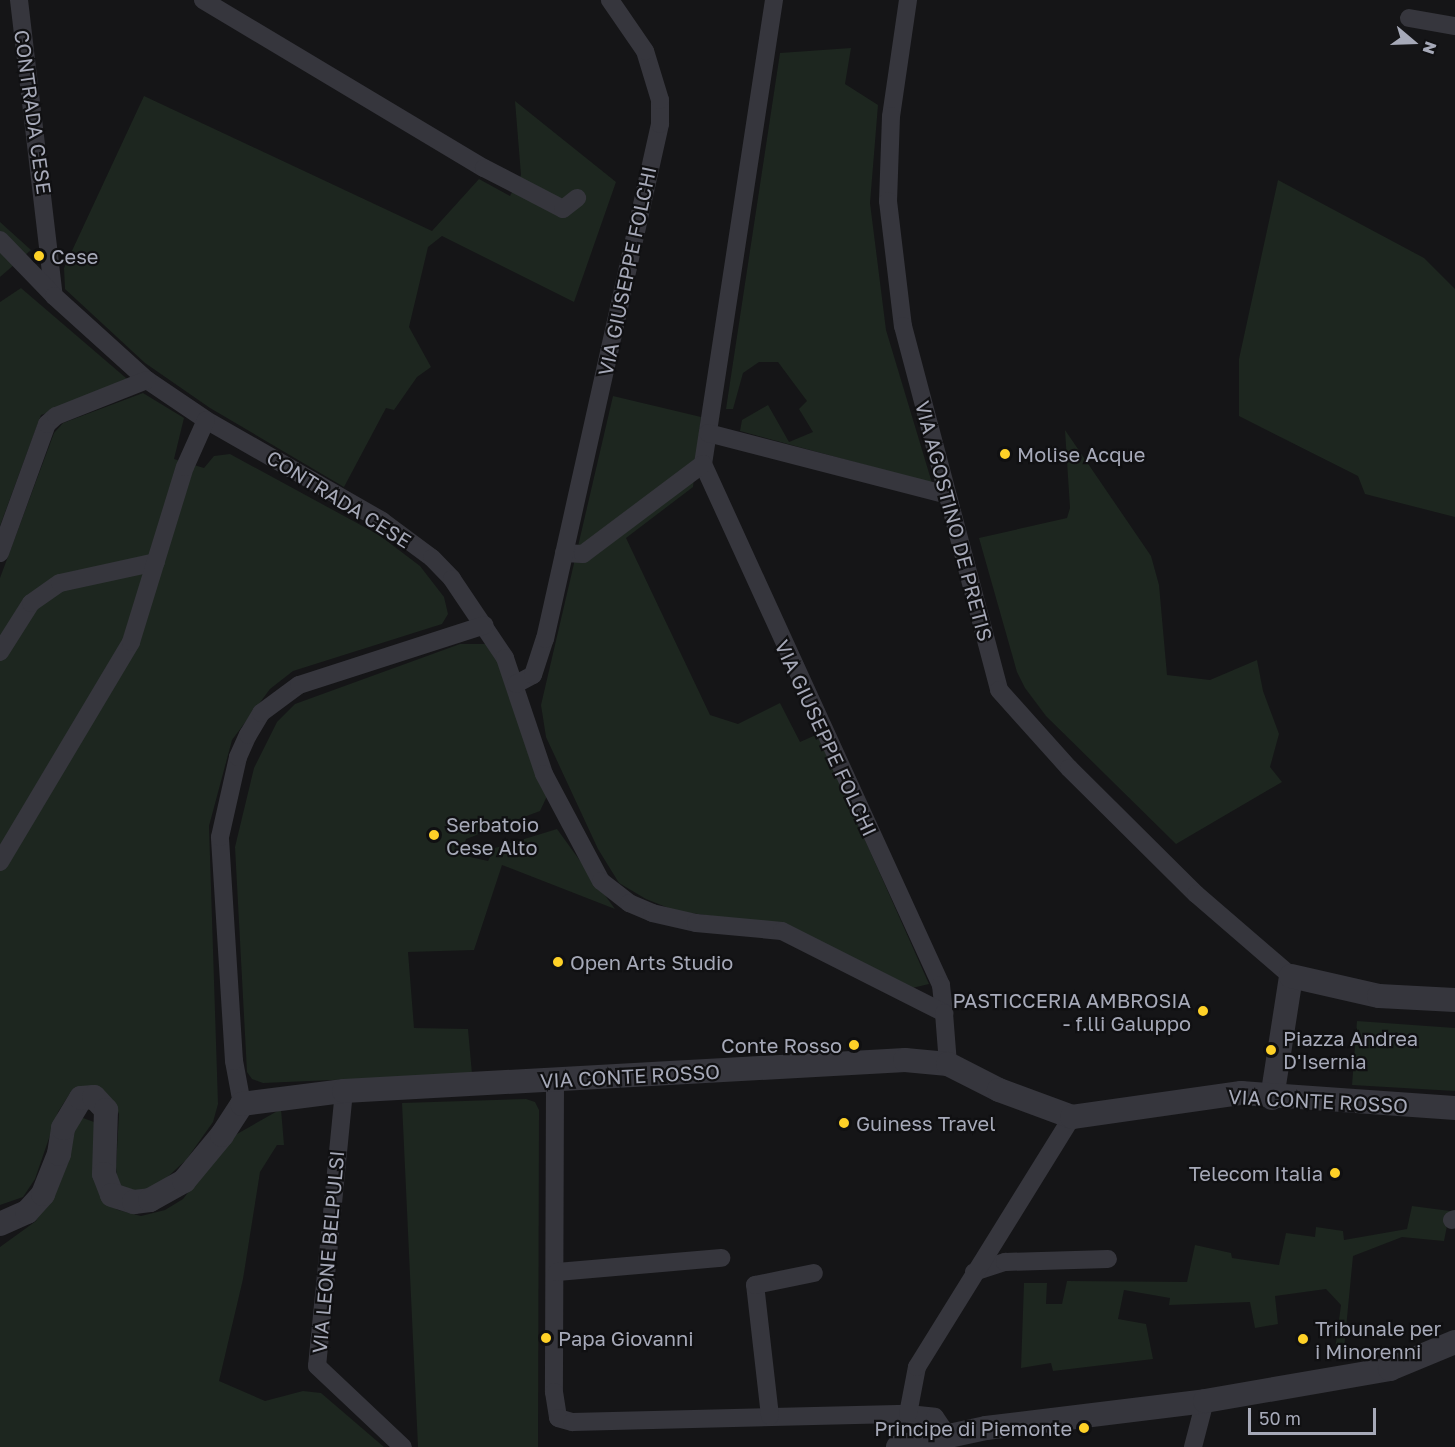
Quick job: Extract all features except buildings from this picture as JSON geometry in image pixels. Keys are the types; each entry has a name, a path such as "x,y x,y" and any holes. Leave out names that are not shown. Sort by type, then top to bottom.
{"street":[{"name":"CONTRADA CESE","path":"19,0 54,296"},
{"path":"203,0 484,168 563,209 577,198"},
{"name":"VIA GIUSEPPE FOLCHI","path":"516,684 533,675 564,553 660,124 658,89 645,51 610,0"},
{"path":"564,553 583,554 702,464 774,0"},
{"name":"VIA AGOSTINO DE PRETIS","path":"908,0 891,116 888,201 903,326 944,494 999,690 1069,768 1196,894 1291,976"},
{"path":"1409,18 1455,26"},
{"name":"CONTRADA CESE","path":"0,240 54,296 147,380 206,420 382,521 432,558 485,625 516,684 544,774 584,854 601,881 629,903 696,922 782,931 944,1013"},
{"path":"0,553 47,424 56,416 147,380"},
{"path":"0,862 131,642 185,466 206,420"},
{"path":"708,433 944,494"},
{"name":"VIA GIUSEPPE FOLCHI","path":"702,464 941,984 948,1064"},
{"path":"0,652 31,603 60,583 156,562"},
{"path":"0,1224 27,1212 43,1194 59,1154 63,1128 81,1098 94,1097 106,1110 104,1174 112,1195 134,1202 150,1200 184,1181 217,1143 242,1104 234,1061 220,837 238,757 261,713 299,685 485,625"},
{"path":"1272,1098 1291,976 1379,996 1455,1000"},
{"name":"VIA CONTE ROSSO","path":"242,1104 344,1091 555,1082 905,1060 948,1064 999,1090 1072,1117 1241,1092 1272,1098 1455,1108"},
{"path":"555,1082 554,1392 558,1418 572,1422 908,1414 934,1417 948,1436"},
{"name":"VIA LEONE BELPULSI","path":"344,1091 317,1366 403,1447"},
{"path":"908,1414 917,1367 1072,1117"},
{"path":"556,1272 721,1258"},
{"path":"974,1272 1005,1262 1108,1259"},
{"path":"770,1416 755,1285 814,1273"},
{"path":"898,1447 948,1436 1205,1401 1390,1369 1455,1342"},
{"path":"1193,1447 1205,1401"}],"shaded area":[{"path":"851,48 845,84 878,105 870,203 886,330 932,483 740,431 742,420 768,405 789,442 813,432 799,409 807,401 778,362 759,362 743,373 733,409 726,409 780,53"},
{"path":"144,96 432,231 479,179 510,196 521,175 515,101 616,182 574,302 442,236 428,247 409,327 431,367 417,377 394,410 386,408 344,487 210,408 145,363 65,289 64,268"},
{"path":"1278,180 1424,258 1455,289 1455,517 1365,494 1358,476 1239,416 1239,359"},
{"path":"0,222 31,250 0,277"},
{"path":"21,288 133,384 41,415 0,526 0,302"},
{"path":"143,393 184,418 174,459 204,468 214,456 230,454 379,535 420,566 444,597 448,614 442,624 293,671 270,689 232,740 209,826 218,1104 213,1122 186,1160 162,1182 141,1192 126,1192 117,1180 119,1114 109,1097 90,1087 72,1090 58,1112 35,1179 23,1197 0,1205 0,578 54,433 63,423"},
{"path":"613,396 701,417 693,487 626,538 710,715 738,724 780,703 800,742 818,734 929,984 912,988 786,926 676,911 646,899 619,883 598,849 546,737 541,705"},
{"path":"1065,430 1151,556 1159,585 1167,675 1210,680 1257,660 1263,691 1279,734 1270,767 1282,782 1176,844 1046,716 1025,688 1017,672 979,538 1067,518 1070,508"},
{"path":"460,644 486,644 498,659 548,794 540,811 466,839 461,855 488,861 495,848 557,829 615,909 502,865 474,950 408,952 414,1028 468,1029 472,1074 263,1083 252,1079 247,1072 235,847 254,768 277,722 295,704"},
{"path":"1357,1021 1455,1028 1455,1091 1352,1085"},
{"path":"526,1099 535,1102 539,1110 538,1447 418,1447 402,1103"},
{"path":"281,1109 284,1145 277,1145 260,1172 243,1279 219,1381 265,1401 303,1391 321,1393 384,1447 0,1447 0,1247 36,1221 56,1184 76,1124 83,1118 94,1122 103,1200 118,1210 141,1216 165,1210 183,1199 230,1138"},
{"path":"1412,1206 1450,1211 1444,1241 1402,1237 1353,1256 1344,1349 1335,1350 1341,1305 1326,1289 1275,1296 1278,1324 1255,1328 1250,1302 1169,1305 1170,1298 1124,1290 1118,1319 1146,1324 1153,1359 1053,1371 1051,1363 1021,1368 1024,1283 1047,1283 1046,1304 1062,1304 1067,1281 1187,1282 1195,1245 1231,1253 1232,1258 1279,1265 1286,1233 1315,1237 1316,1227 1343,1231 1344,1240 1407,1229"}],"place":[{"name":"Cese","path":"39,256"},
{"name":"Molise Acque","path":"1005,454"},
{"name":"Serbatoio Cese Alto","path":"434,835"},
{"name":"Open Arts Studio","path":"558,962"},
{"name":"PASTICCERIA AMBROSIA - f.lli Galuppo","path":"1203,1011"},
{"name":"Conte Rosso","path":"854,1045"},
{"name":"Piazza Andrea D'Isernia","path":"1271,1050"},
{"name":"Guiness Travel","path":"844,1123"},
{"name":"Telecom Italia","path":"1335,1173"},
{"name":"Papa Giovanni","path":"546,1338"},
{"name":"Tribunale per i Minorenni","path":"1303,1339"},
{"name":"Principe di Piemonte","path":"1084,1428"}]}
